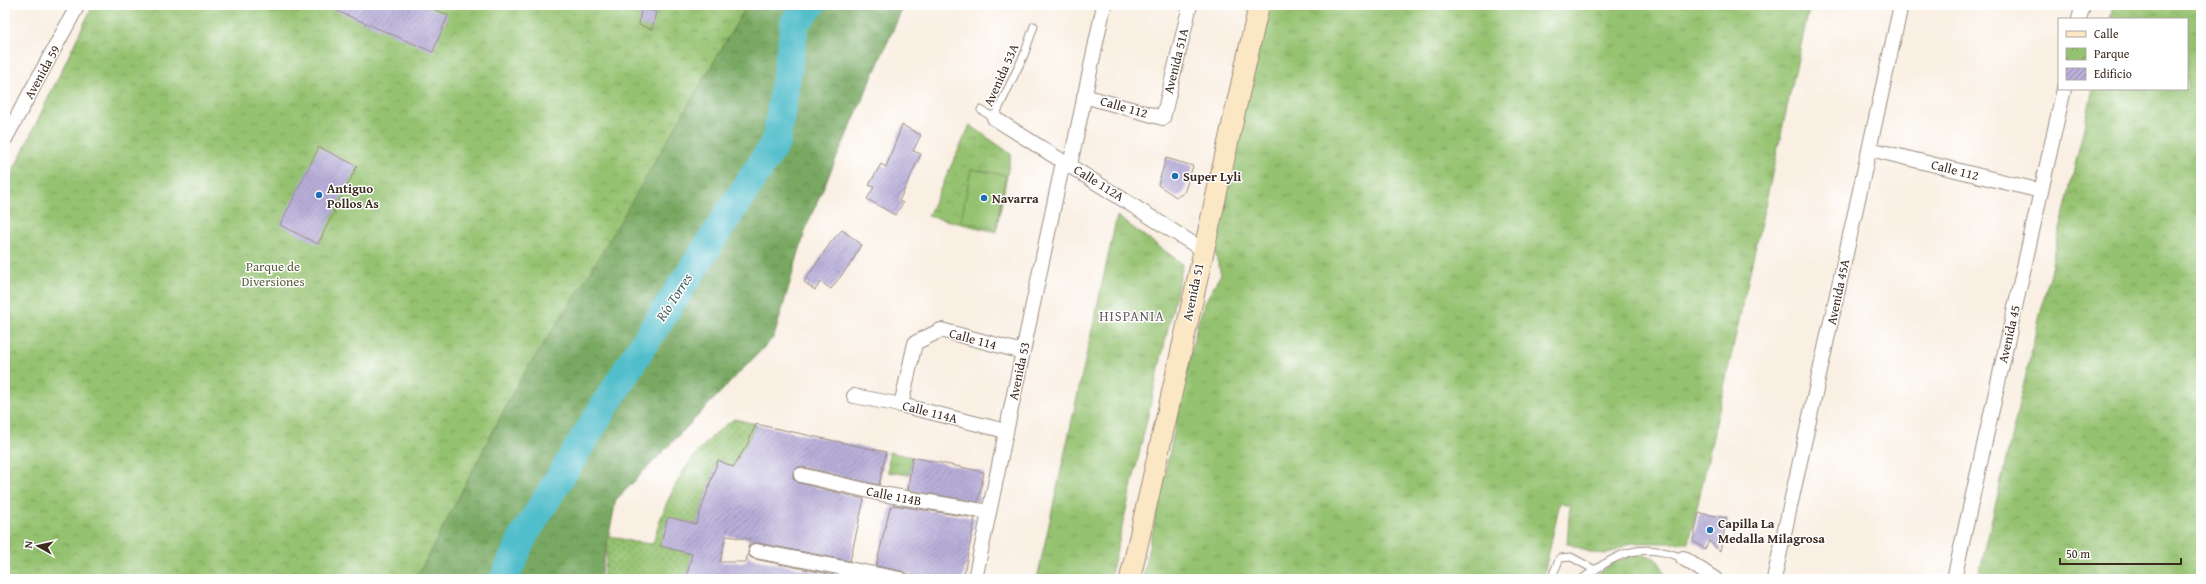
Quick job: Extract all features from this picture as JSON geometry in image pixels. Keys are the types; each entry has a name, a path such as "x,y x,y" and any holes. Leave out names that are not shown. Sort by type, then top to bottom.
{"main road":[{"name":"Avenida 51","path":"1130,579 1259,5"}],"street":[{"name":"Avenida 59","path":"5,139 78,5"},
{"name":"Avenida 53","path":"975,579 1023,352 1084,96 1104,5"},
{"name":"Avenida 51A","path":"1163,118 1190,5"},
{"name":"Avenida 45A","path":"1774,579 1901,5"},
{"path":"2080,18 2083,5"},
{"name":"Avenida 45","path":"1954,579 2064,90"},
{"name":"Calle 112","path":"1084,96 1163,118"},
{"name":"Calle 112A","path":"994,118 1203,250"},
{"name":"Calle 112","path":"1870,149 2041,191"},
{"name":"Calle 114","path":"901,405 915,343 941,330 1023,352"},
{"name":"Calle 114A","path":"854,396 901,405 1006,431"},
{"name":"Calle 114B","path":"801,475 882,494 989,512"},
{"path":"756,551 900,579"},
{"path":"1683,558 1714,579"}],"lane":[{"name":"Avenida 53A","path":"981,110 994,118 1024,55 1034,26"},
{"path":"1582,579 1608,561 1626,553 1641,550 1666,552 1683,558"},
{"path":"1551,579 1560,558 1571,557 1595,570"}],"green space":[{"name":"Parque de Diversiones","path":"93,5 747,5 588,276 519,381 416,579 5,579 5,188"},
{"path":"690,5 904,5 807,225 774,337 616,500 600,579 416,579 519,381 551,332"},
{"path":"1266,5 1810,5 1689,543 1631,543 1608,554 1592,553 1567,543 1570,506 1560,502 1543,579 1142,579 1197,325 1205,302 1221,274 1215,253 1216,228"},
{"path":"2113,5 2201,5 2201,579 1978,579 2093,90 2188,90 2188,18 2110,18"},
{"path":"970,125 1011,154 996,232 928,216"},
{"name":"Navarra","path":"971,169 1006,175 996,229 961,221"},
{"path":"1117,216 1183,264 1110,579 1037,579"},
{"path":"734,419 756,424 747,445 733,467 718,460 696,524 668,518 661,546 692,554 686,579 603,579 606,564 608,535 633,542 653,544 665,507 682,474 705,444 718,431"},
{"path":"889,452 912,457 909,475 888,472"},
{"path":"1636,554 1649,556 1657,560 1662,567 1666,579 1591,579 1612,563"}],"building":[{"path":"323,5 423,5 448,15 433,52"},
{"path":"641,8 656,12 652,29 639,25"},
{"path":"902,125 921,135 913,151 921,154 899,201 903,203 895,215 867,199 874,187 869,185 881,164 886,167"},
{"name":"Antiguo Pollos As","path":"319,147 357,166 318,244 280,225"},
{"name":"Super Lyli","path":"1166,158 1193,166 1184,193 1176,197 1158,185"},
{"path":"842,230 861,244 853,260 831,289 821,282 815,290 804,282 831,242"},
{"path":"756,424 886,452 879,485 803,467 798,467 793,473 793,478 799,483 864,499 850,561 758,543 753,543 748,548 750,539 726,536 720,562 746,562 748,552 750,557 754,559 834,575 833,579 686,579 692,554 660,546 668,517 696,524 718,460 733,467 747,445"},
{"path":"912,457 984,472 978,502 908,490"},
{"path":"893,505 975,518 963,579 941,579 907,574 902,571 876,566 890,508"},
{"name":"Capilla La Medalla Milagrosa","path":"1699,513 1727,518 1720,551 1709,541 1705,549 1693,541"}],"waterway":[{"name":"Río Torres","path":"504,579 524,535 637,354 776,142 795,22 811,5"}],"place":[{"name":"Super Lyli","path":"1175,176"},
{"name":"Antiguo Pollos As","path":"319,195"},
{"name":"Navarra","path":"984,198"},
{"name":"Capilla La Medalla Milagrosa","path":"1710,530"}],"district":[{"name":"HISPANIA","path":"1132,316"}]}
